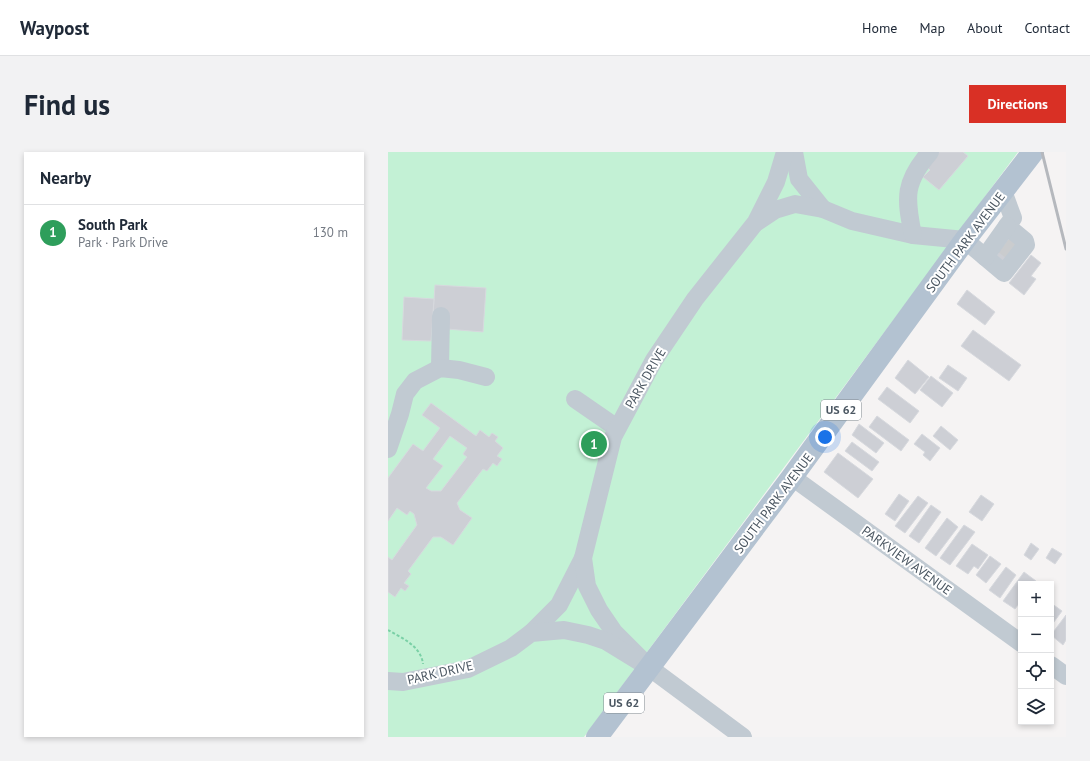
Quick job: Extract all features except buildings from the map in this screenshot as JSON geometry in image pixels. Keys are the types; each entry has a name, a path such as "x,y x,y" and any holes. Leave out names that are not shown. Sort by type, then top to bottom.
{"main road":[{"name":"SOUTH PARK AVENUE","path":"597,737 792,477 965,240 1033,152"}],"street":[{"name":"PARK DRIVE","path":"388,681 403,682 468,669 511,648 531,633 560,605 583,558 613,437 617,428 654,360 690,306 756,222 776,182 785,152"},
{"name":"PARK DRIVE","path":"794,152 799,179 823,209"},
{"path":"913,235 909,214 908,192 910,182 919,165 930,152"},
{"path":"965,240 984,258 1004,273 1013,218 1003,191"},
{"name":"PARK DRIVE","path":"756,222 775,210 796,204 823,209 852,221 913,235 965,240"},
{"path":"984,258 1008,244"},
{"path":"440,368 441,316"},
{"path":"388,449 405,394 415,381 440,368 459,370 486,377"},
{"path":"575,399 617,428"},
{"name":"PARKVIEW AVENUE","path":"792,477 1018,641"},
{"name":"PARK DRIVE","path":"583,558 587,586 599,610 614,632 650,668"},
{"path":"531,633 564,630 588,635 606,641 650,668 744,737"},
{"path":"1054,667 1066,676"}],"path":[{"path":"388,630 412,645 422,660 424,677"}],"green space":[{"path":"388,152 1018,152 584,737 388,737"}],"tunnel":[{"path":"1004,245 1014,253"}],"railway":[{"path":"1042,152 1066,249"}],"place":[{"name":"South Park","path":"594,444"}]}
